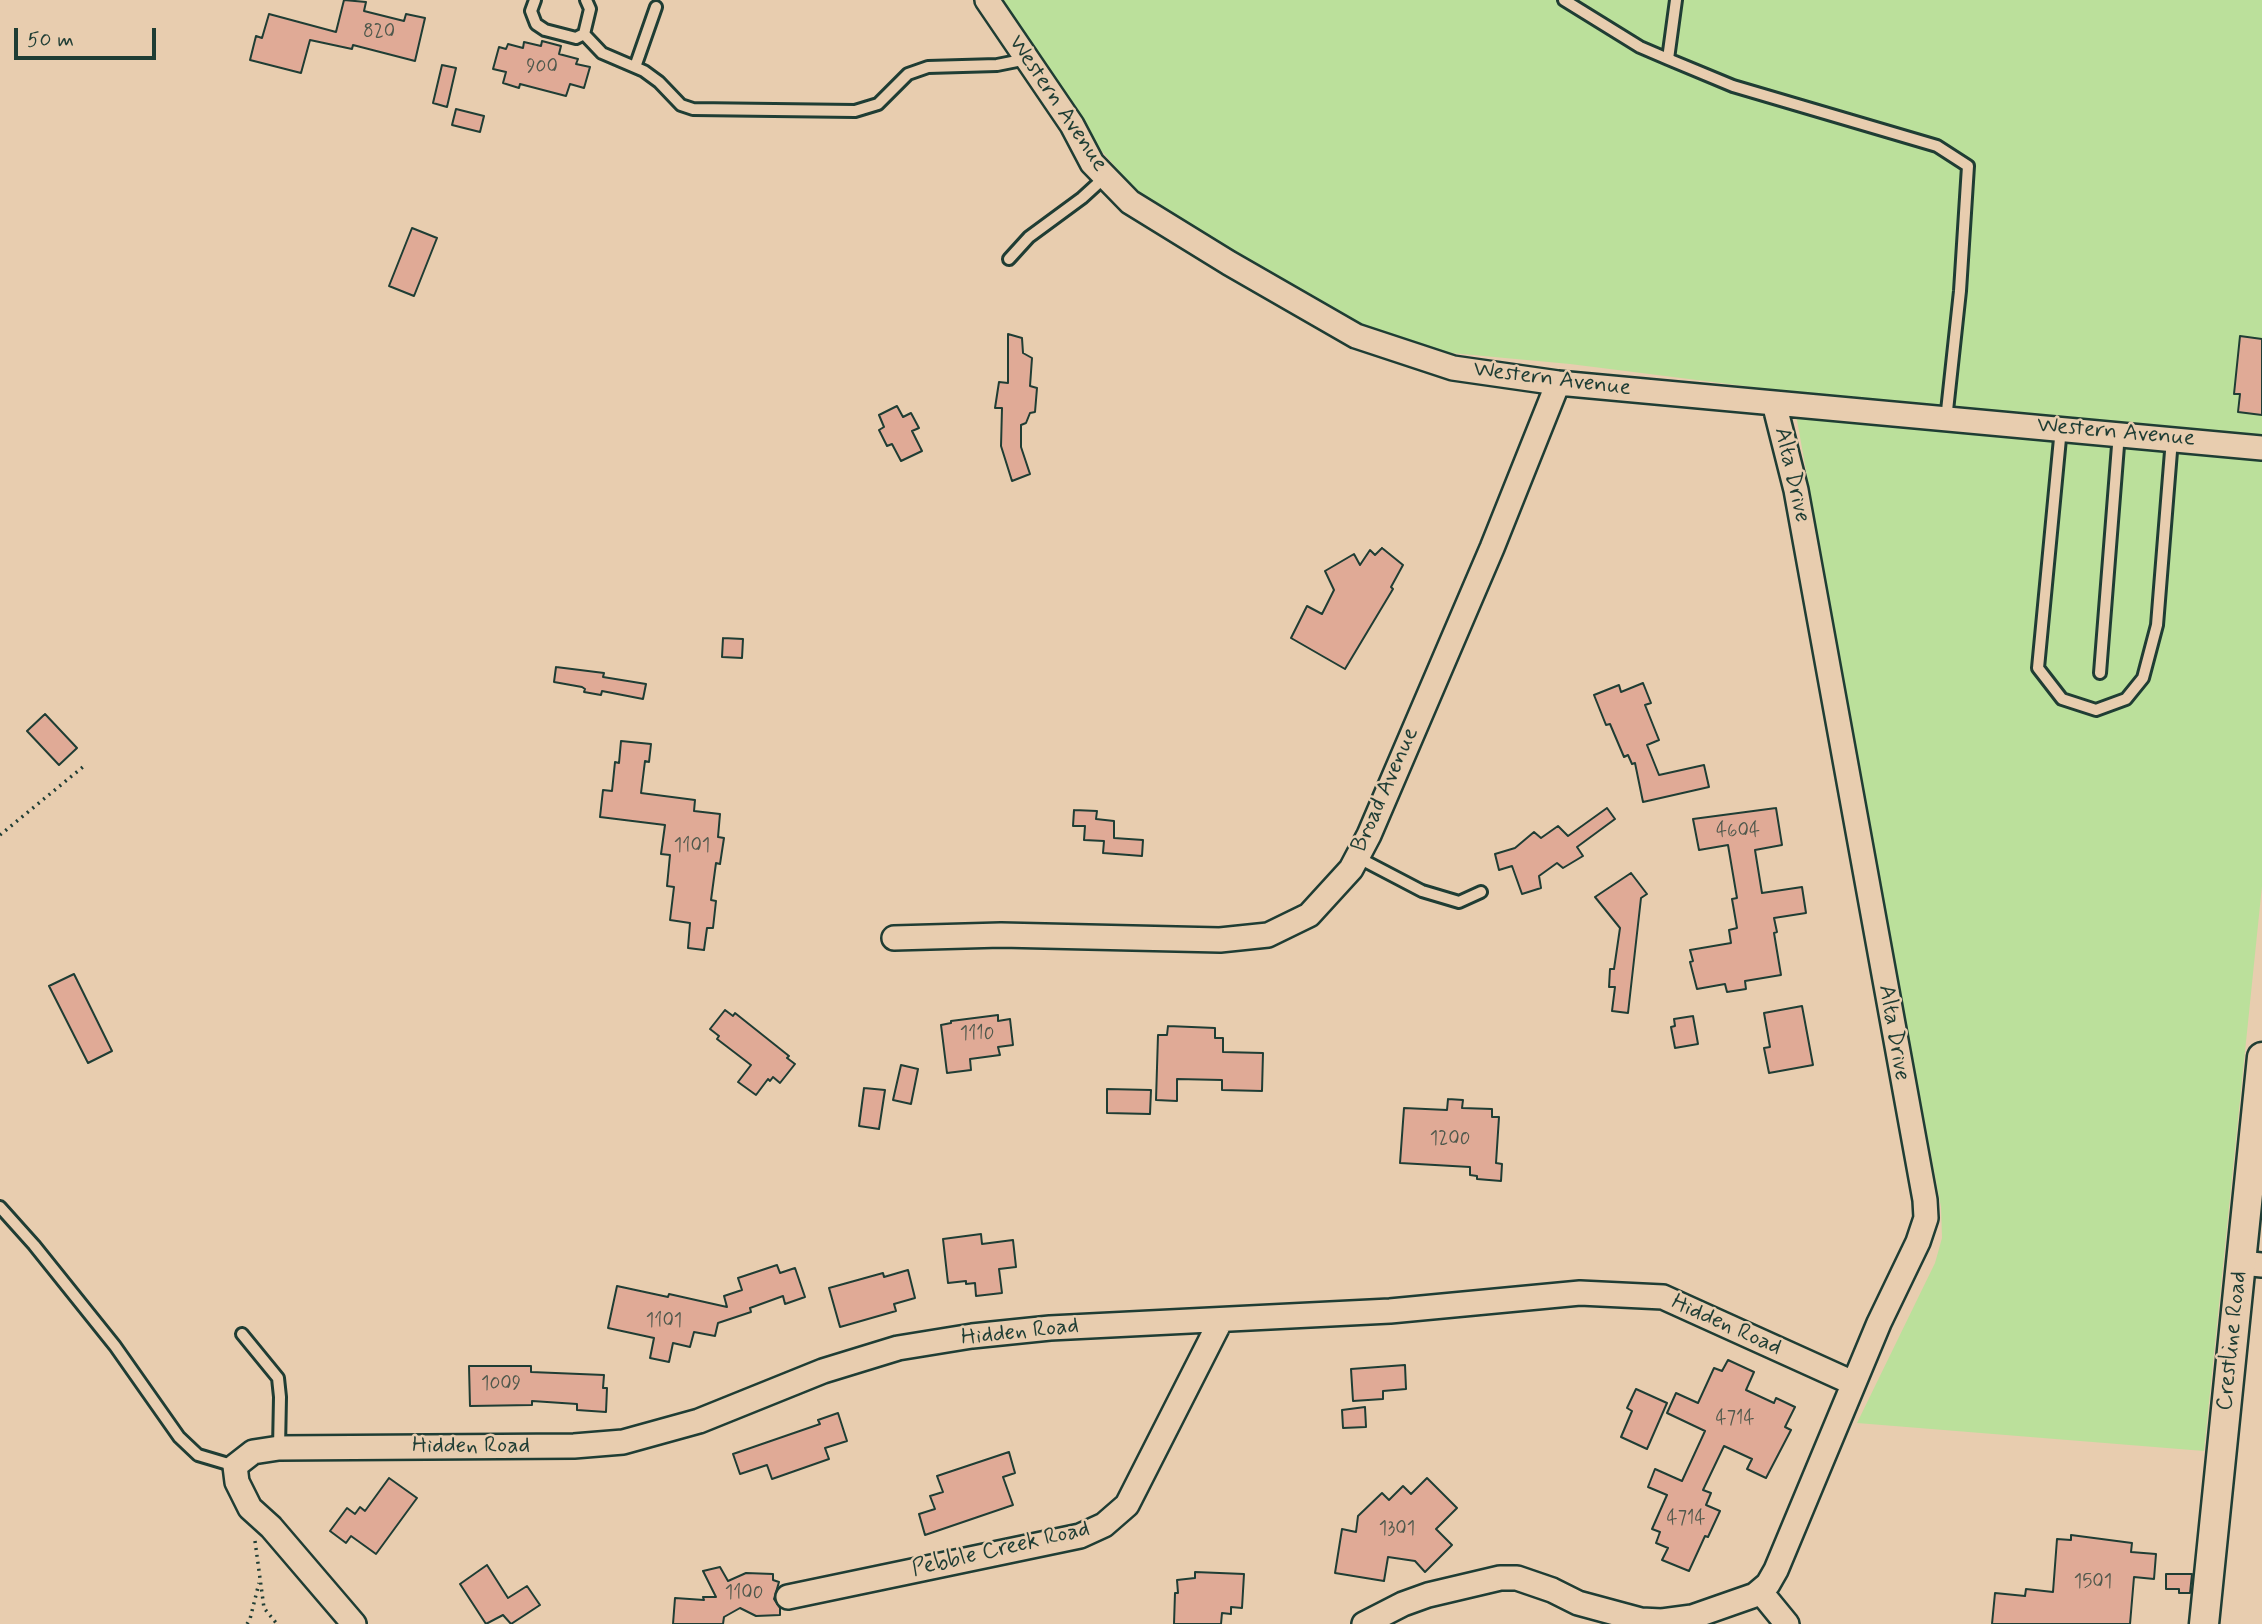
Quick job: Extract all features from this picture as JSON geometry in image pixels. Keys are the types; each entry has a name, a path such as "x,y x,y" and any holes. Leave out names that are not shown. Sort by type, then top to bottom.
{"street":[{"name":"Western Avenue","path":"987,0 1072,125 1092,163 1130,202 1356,336 1453,368 1559,383 2262,448"},
{"name":"Broad Avenue","path":"894,938 1001,935 1220,940 1268,935 1309,915 1351,869 1369,835 1492,548 1559,383"},
{"name":"Alta Drive","path":"1760,1591 1768,1584 1776,1570 1853,1383 1918,1242 1926,1218 1925,1200 1796,490 1774,403"},
{"name":"Crestline Road","path":"2204,1624 2252,1264 2262,1057"},
{"name":"Hidden Road","path":"235,1466 253,1452 279,1448 574,1446 623,1442 699,1421 823,1371 898,1349 972,1336 1050,1328 1390,1311 1580,1293 1663,1297 1853,1383"},
{"name":"Pebble Creek Road","path":"788,1597 1080,1536 1104,1525 1127,1505 1221,1320"},
{"path":"235,1466 237,1482 250,1508 271,1527 354,1624"},
{"path":"1364,1624 1403,1604 1428,1595 1500,1578 1517,1578 1552,1590 1578,1603 1641,1620 1662,1621 1692,1617 1760,1591 1787,1624"}],"lane":[{"path":"535,0 531,11 536,24 545,30 576,38 584,34 590,9 586,0"},
{"path":"1564,0 1640,47 1733,86 1937,146 1968,166 1960,291 1946,420"},
{"path":"1668,59 1675,0"},
{"path":"635,67 656,7"},
{"path":"584,34 602,53 635,67 659,82 681,105 693,109 855,111 878,104 908,74 928,68 997,65 1027,59"},
{"path":"1009,259 1029,237 1082,198 1105,177"},
{"path":"2061,428 2038,668 2062,699 2096,710 2126,699 2143,678 2157,625 2172,438"},
{"path":"2100,673 2119,433"},
{"path":"1357,857 1422,891 1459,902 1481,892"},
{"path":"0,1207 115,1346 179,1437 198,1455 235,1466"},
{"path":"242,1334 278,1378 279,1448"}],"path":[{"path":"0,835 85,766"},
{"path":"250,1508 264,1608 277,1624"},
{"path":"249,1622 260,1578"}],"green space":[{"path":"998,0 2262,0 2262,886 2204,1451 1857,1423 1935,1263 1942,1238 1941,1207 1879,880 1792,392 1570,364 1440,352 1362,325 1145,201 1099,148"}],"building":[{"path":"344,0 366,2 364,11 404,21 406,14 425,18 415,61 353,45 352,49 310,40 301,73 250,60 256,36 262,38 269,14 336,32"},
{"path":"542,41 561,46 559,54 578,59 576,64 590,67 584,88 570,84 566,96 520,84 519,88 503,83 506,72 493,69 499,47 506,49 508,44 523,48 524,42 541,46"},
{"path":"442,65 456,68 447,107 433,103"},
{"path":"456,109 484,116 480,132 452,125"},
{"path":"412,228 437,238 414,296 389,286"},
{"path":"1008,334 1022,338 1023,353 1032,358 1030,386 1037,388 1035,412 1030,413 1026,423 1021,425 1021,447 1030,474 1012,481 1001,446 1002,408 995,408 999,382 1008,383"},
{"path":"2240,336 2262,339 2262,415 2238,412 2240,394 2234,394"},
{"path":"897,406 903,417 911,413 919,428 912,431 922,451 901,461 892,444 887,446 879,430 884,427 879,415"},
{"path":"1382,548 1403,565 1391,587 1393,589 1345,669 1291,638 1307,606 1322,614 1334,590 1325,571 1354,554 1360,565 1370,550 1375,555"},
{"path":"723,638 743,639 742,658 722,657"},
{"path":"556,667 604,673 603,677 646,684 643,699 602,691 601,695 584,692 582,687 554,682"},
{"path":"1643,683 1651,703 1645,705 1659,740 1647,745 1659,775 1704,765 1709,787 1643,802 1635,763 1632,764 1628,755 1624,757 1610,724 1606,725 1594,695 1619,685 1621,692"},
{"path":"45,714 77,748 59,765 27,731"},
{"path":"621,741 651,744 649,762 645,761 641,793 695,800 694,811 720,814 718,837 724,838 720,864 716,863 711,900 716,901 713,928 707,928 704,950 688,948 690,923 670,920 674,887 667,886 670,855 661,854 665,825 600,817 603,790 612,791 615,762 619,763"},
{"path":"1607,808 1615,819 1577,847 1583,856 1563,868 1557,863 1539,876 1541,888 1522,894 1512,866 1499,870 1495,854 1515,848 1534,832 1541,838 1558,826 1568,836"},
{"path":"1776,808 1782,845 1755,850 1762,893 1802,887 1806,913 1774,918 1781,975 1745,981 1746,989 1727,992 1725,984 1697,989 1690,962 1693,961 1690,950 1731,943 1729,930 1737,928 1732,899 1737,898 1728,845 1699,850 1693,819"},
{"path":"1074,810 1097,811 1096,819 1114,821 1114,838 1143,840 1142,856 1103,853 1104,841 1084,840 1085,826 1073,826"},
{"path":"1631,873 1647,894 1641,898 1628,1013 1612,1011 1615,987 1609,987 1610,969 1614,969 1620,928 1595,897"},
{"path":"74,974 112,1051 88,1063 49,986"},
{"path":"1802,1006 1813,1065 1769,1073 1764,1048 1770,1047 1764,1013"},
{"path":"725,1010 733,1016 735,1013 789,1056 787,1058 795,1064 780,1083 773,1077 770,1081 768,1079 756,1095 738,1082 751,1065 717,1039 719,1036 710,1029"},
{"path":"998,1015 998,1021 1010,1019 1013,1045 998,1047 1000,1055 970,1059 971,1070 947,1073 941,1025 951,1021"},
{"path":"1693,1016 1698,1044 1675,1048 1671,1027 1675,1026 1674,1019"},
{"path":"1168,1026 1215,1028 1215,1038 1223,1038 1223,1052 1263,1053 1262,1091 1222,1090 1222,1080 1177,1079 1177,1101 1156,1100 1158,1035 1167,1035"},
{"path":"901,1065 918,1069 911,1104 893,1100"},
{"path":"864,1088 885,1090 879,1129 859,1126"},
{"path":"1107,1089 1151,1090 1150,1114 1107,1113"},
{"path":"1448,1099 1463,1100 1462,1108 1492,1109 1492,1117 1499,1117 1496,1163 1502,1164 1501,1181 1477,1179 1477,1176 1470,1175 1470,1167 1400,1163 1404,1108 1447,1110"},
{"path":"981,1234 982,1244 1013,1240 1016,1267 999,1269 1002,1293 976,1296 975,1283 948,1283 943,1239"},
{"path":"777,1265 780,1273 795,1268 805,1297 785,1304 783,1296 750,1308 751,1312 718,1323 715,1336 694,1332 690,1347 673,1343 669,1362 650,1358 654,1338 608,1328 617,1286 727,1307 724,1296 742,1290 738,1278"},
{"path":"908,1270 915,1298 894,1304 896,1311 840,1327 829,1288 883,1273 884,1277"},
{"path":"1728,1360 1754,1372 1746,1390 1774,1403 1776,1398 1795,1407 1785,1427 1791,1430 1766,1478 1747,1469 1752,1459 1724,1446 1703,1490 1711,1493 1706,1505 1720,1511 1689,1571 1662,1560 1668,1548 1656,1543 1660,1532 1652,1529 1667,1495 1648,1487 1655,1469 1682,1481 1705,1431 1667,1413 1676,1393 1698,1403 1714,1368 1722,1371"},
{"path":"1405,1365 1406,1389 1383,1391 1383,1399 1353,1401 1351,1369"},
{"path":"469,1366 531,1366 531,1372 604,1375 603,1388 607,1388 606,1412 577,1410 577,1404 532,1401 532,1405 470,1406"},
{"path":"1636,1389 1667,1403 1647,1449 1621,1437 1632,1411 1627,1408"},
{"path":"1365,1407 1366,1427 1343,1428 1342,1410"},
{"path":"838,1413 847,1441 825,1448 829,1459 772,1479 767,1465 740,1474 733,1454 820,1424 818,1420"},
{"path":"1009,1452 1015,1473 1003,1477 1013,1505 925,1535 919,1514 935,1509 930,1496 943,1492 937,1476"},
{"path":"389,1478 417,1498 376,1554 351,1536 346,1543 330,1531 347,1508 355,1514 360,1507 365,1511"},
{"path":"1427,1478 1457,1508 1436,1529 1452,1545 1425,1572 1415,1561 1388,1557 1384,1581 1335,1573 1342,1529 1356,1532 1358,1516 1382,1493 1389,1500 1403,1486 1411,1494"},
{"path":"2071,1535 2132,1543 2131,1552 2156,1554 2154,1579 2134,1577 2130,1624 1992,1624 1995,1593 2025,1596 2026,1589 2053,1592 2057,1539 2071,1540"},
{"path":"487,1565 508,1598 527,1586 540,1605 511,1624 503,1615 486,1624 460,1584"},
{"path":"720,1567 728,1581 746,1573 773,1574 773,1580 779,1582 774,1599 780,1608 780,1615 756,1616 740,1608 724,1617 723,1624 673,1624 675,1598 704,1600 703,1597 716,1597 703,1571"},
{"path":"1195,1572 1244,1574 1242,1608 1231,1607 1231,1614 1222,1613 1221,1624 1174,1624 1177,1580 1195,1578"},
{"path":"2166,1574 2192,1574 2190,1593 2179,1593 2179,1589 2166,1589"}]}
